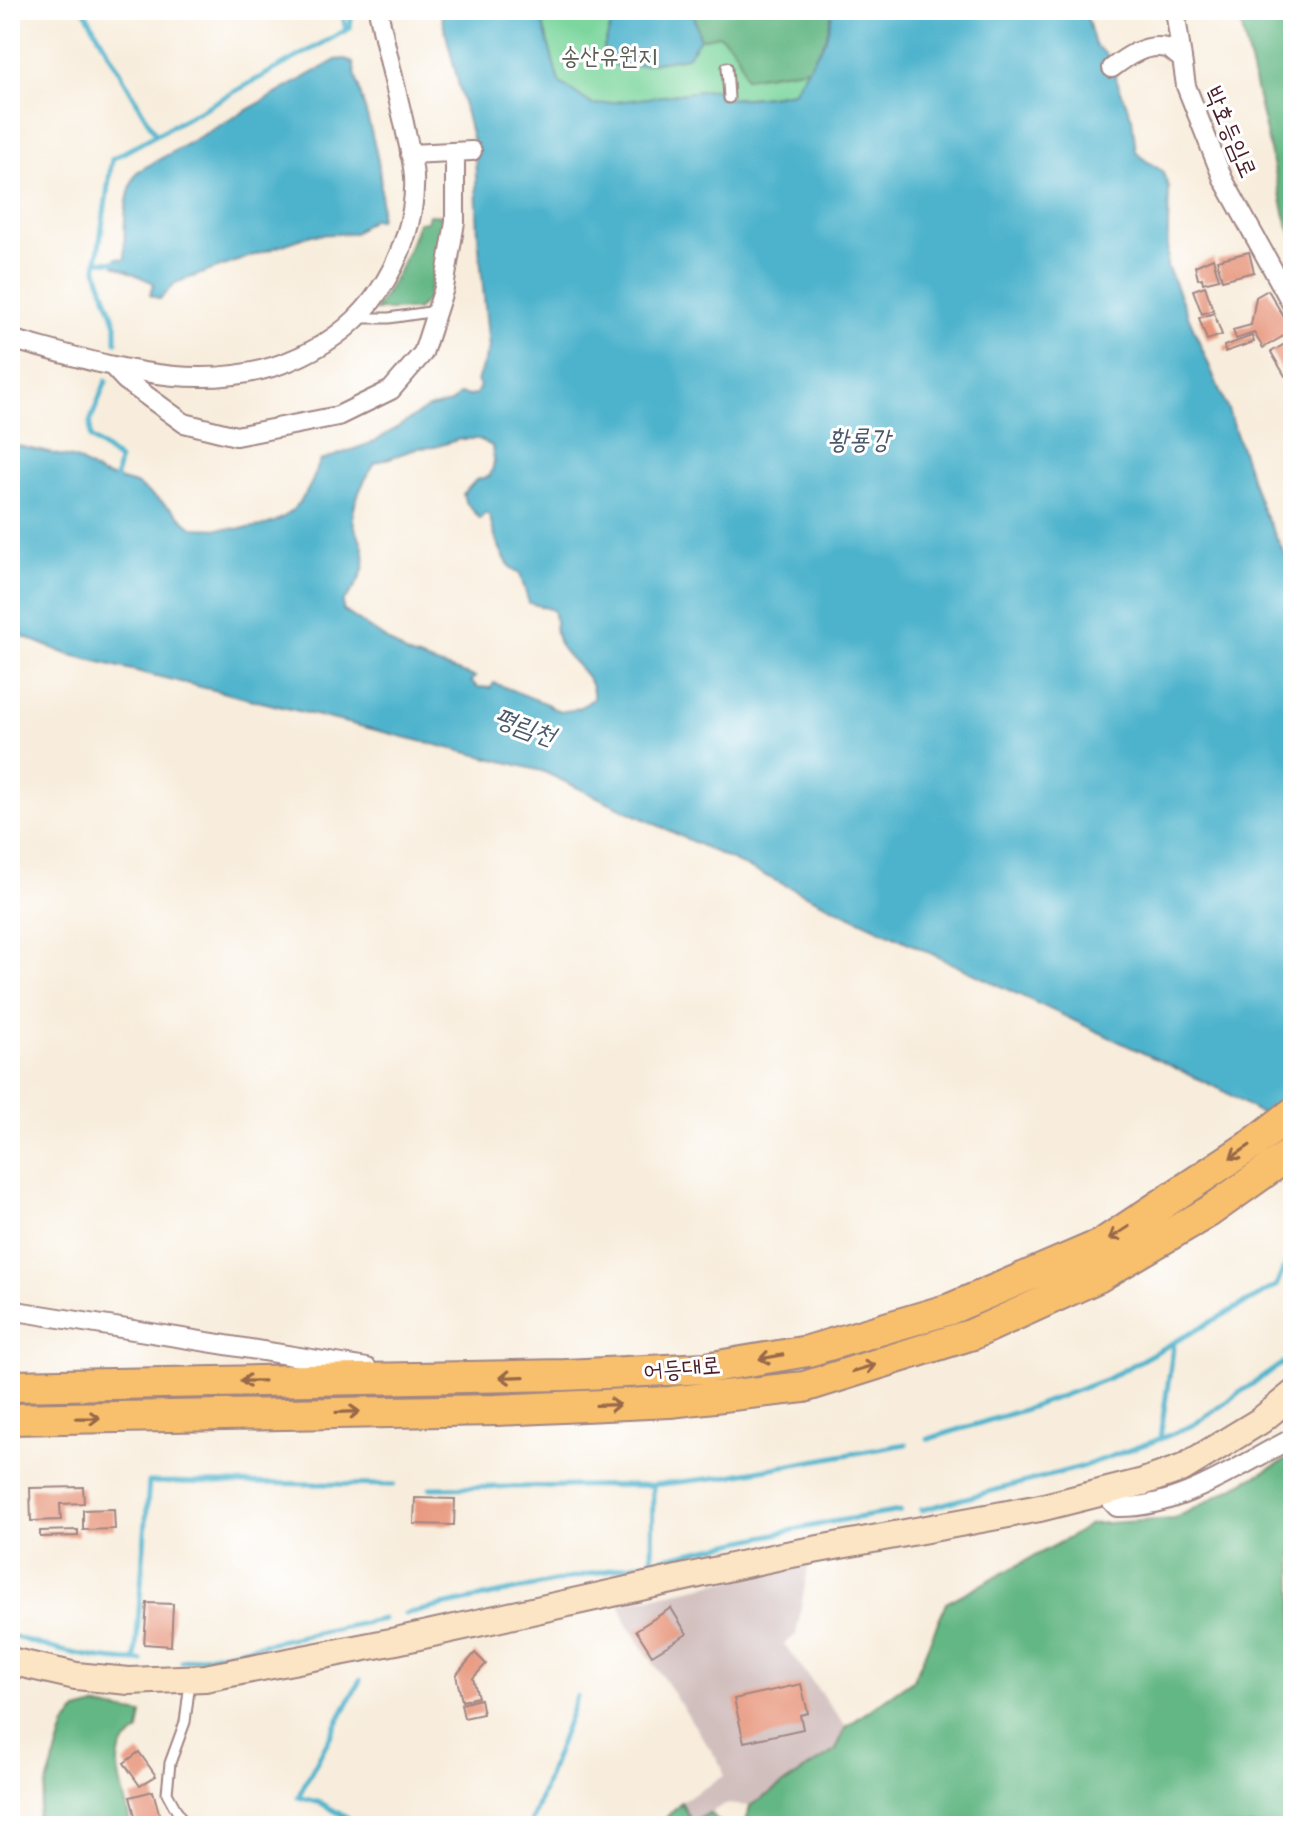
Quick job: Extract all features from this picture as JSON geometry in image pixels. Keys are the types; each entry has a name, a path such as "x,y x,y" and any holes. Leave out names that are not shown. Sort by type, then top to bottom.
{"main road":[{"name":"어등대로","path":"10,1386 437,1380 706,1368 808,1351 950,1309 1102,1244 1293,1113"},
{"name":"어등대로","path":"10,1419 511,1409 670,1402 804,1387 973,1334 1098,1277 1210,1211 1293,1152"},
{"path":"10,1661 76,1676 129,1681 191,1679 396,1641 689,1575 1040,1508 1183,1468 1260,1421 1293,1394"}],"street":[{"path":"10,339 112,366 191,378 237,377 288,362 329,343 369,306 402,250 412,208 414,177 378,10"},
{"name":"박호등임로","path":"1175,10 1186,86 1223,179 1293,306"},
{"path":"1112,68 1130,54 1148,49 1166,48 1182,59"},
{"path":"112,366 125,380 184,423 236,436 338,416 391,390 423,353 437,311 444,288 464,152 410,154"},
{"path":"10,1310 437,1380"},
{"path":"1103,1492 1117,1507 1142,1508 1200,1487 1293,1438"}],"lane":[{"path":"727,67 729,98"},
{"path":"356,318 389,318 437,311"},
{"path":"185,1826 167,1793 170,1763 185,1722 191,1679"}],"shaded area":[{"path":"809,1563 796,1635 784,1644 846,1727 836,1750 750,1806 725,1804 692,1823 681,1802 724,1776 722,1767 626,1622 620,1604"}],"green space":[{"name":"송산유원지","path":"539,10 833,10 826,39 793,92 719,98 717,89 593,105 559,82"},
{"path":"693,10 833,10 826,39 809,68 745,78 737,54 725,39 719,35 700,39"},
{"path":"1238,10 1293,10 1293,237 1285,216"},
{"path":"429,215 449,216 427,300 417,310 375,310 400,268 418,222 427,222"},
{"path":"1293,1456 1293,1826 745,1826 750,1806 836,1750 846,1727 914,1679 946,1603 1090,1524 1174,1519"},
{"path":"96,1706 142,1714 139,1731 124,1744 118,1762 130,1826 34,1826 65,1725 77,1711"},
{"path":"681,1802 692,1822 709,1813 726,1826 646,1826 663,1821"}],"water":[{"name":"황룡강","path":"440,10 539,10 559,82 593,105 717,89 719,98 728,99 793,92 826,39 833,10 1085,10 1095,45 1106,54 1132,118 1136,151 1162,171 1169,188 1167,266 1228,410 1261,507 1293,570 1293,1133 1220,1089 542,771 67,654 10,631 10,444 76,459 102,475 136,484 193,528 238,529 273,523 287,515 310,485 320,461 374,442 428,408 451,403 460,394 476,394 480,386 477,381 489,348 478,236 475,150","holes":["460,439 479,439 492,446 494,464 490,476 476,480 463,494 465,501 480,519 485,513 490,516 500,549 509,565 520,574 529,603 553,610 559,642 587,677 593,691 593,699 576,709 559,710 494,683 491,688 477,687 471,681 475,677 409,655 343,610 343,601 359,580 364,564 365,556 353,515 358,495 375,463 418,448 435,447"]},
{"path":"616,10 693,10 700,39 687,57 621,68 610,61 603,50"},
{"path":"345,59 353,63 374,141 381,180 379,220 372,219 354,233 311,235 175,283 160,299 150,295 154,283 114,265 116,258 125,259 127,203 137,172 336,60"}],"building":[{"path":"1249,252 1254,272 1222,280 1217,260"},
{"path":"1213,258 1219,279 1203,283 1202,278 1198,279 1195,266"},
{"path":"1205,286 1213,310 1202,314 1193,290"},
{"path":"1268,290 1292,331 1263,348 1254,333 1236,339 1233,330 1251,325 1256,297"},
{"path":"1214,313 1222,335 1207,340 1199,318"},
{"path":"1252,336 1254,342 1225,352 1224,346"},
{"path":"1290,341 1293,347 1293,372 1285,376 1271,352"},
{"path":"83,1487 84,1503 60,1504 61,1520 31,1521 30,1488"},
{"path":"415,1498 455,1499 454,1525 414,1524"},
{"path":"114,1509 115,1529 83,1530 83,1510"},
{"path":"78,1530 78,1536 40,1537 40,1531"},
{"path":"147,1603 173,1604 171,1646 144,1644"},
{"path":"671,1608 687,1634 652,1655 636,1630"},
{"path":"475,1653 486,1664 473,1678 478,1697 462,1701 456,1675"},
{"path":"801,1684 808,1713 800,1715 803,1729 744,1742 734,1699"},
{"path":"480,1699 483,1714 464,1718 461,1704"},
{"path":"139,1752 156,1776 140,1786 124,1763"},
{"path":"153,1791 162,1824 138,1826 130,1797"}],"waterway":[{"path":"84,10 156,135"},
{"path":"342,10 346,31"},
{"path":"116,342 116,324 96,268 112,159 350,28 352,10"},
{"path":"98,261 120,262"},
{"path":"106,381 90,422 91,438 119,460 115,483"},
{"path":"928,1439 1026,1409 1107,1379 1276,1286 1293,1249"},
{"path":"1160,1438 1174,1343"},
{"path":"921,1510 1081,1467 1160,1439 1193,1425 1293,1356"},
{"path":"430,1488 653,1485 723,1477 906,1444"},
{"path":"135,1661 149,1482 394,1485"},
{"path":"652,1560 653,1485"},
{"path":"405,1614 831,1522 900,1511"},
{"path":"182,1661 383,1619"},
{"path":"10,1635 75,1654 142,1661"},
{"path":"360,1680 298,1797 321,1803 361,1826"},
{"path":"530,1826 577,1696"}],"water label":[{"name":"평림천","path":"525,726"}]}
